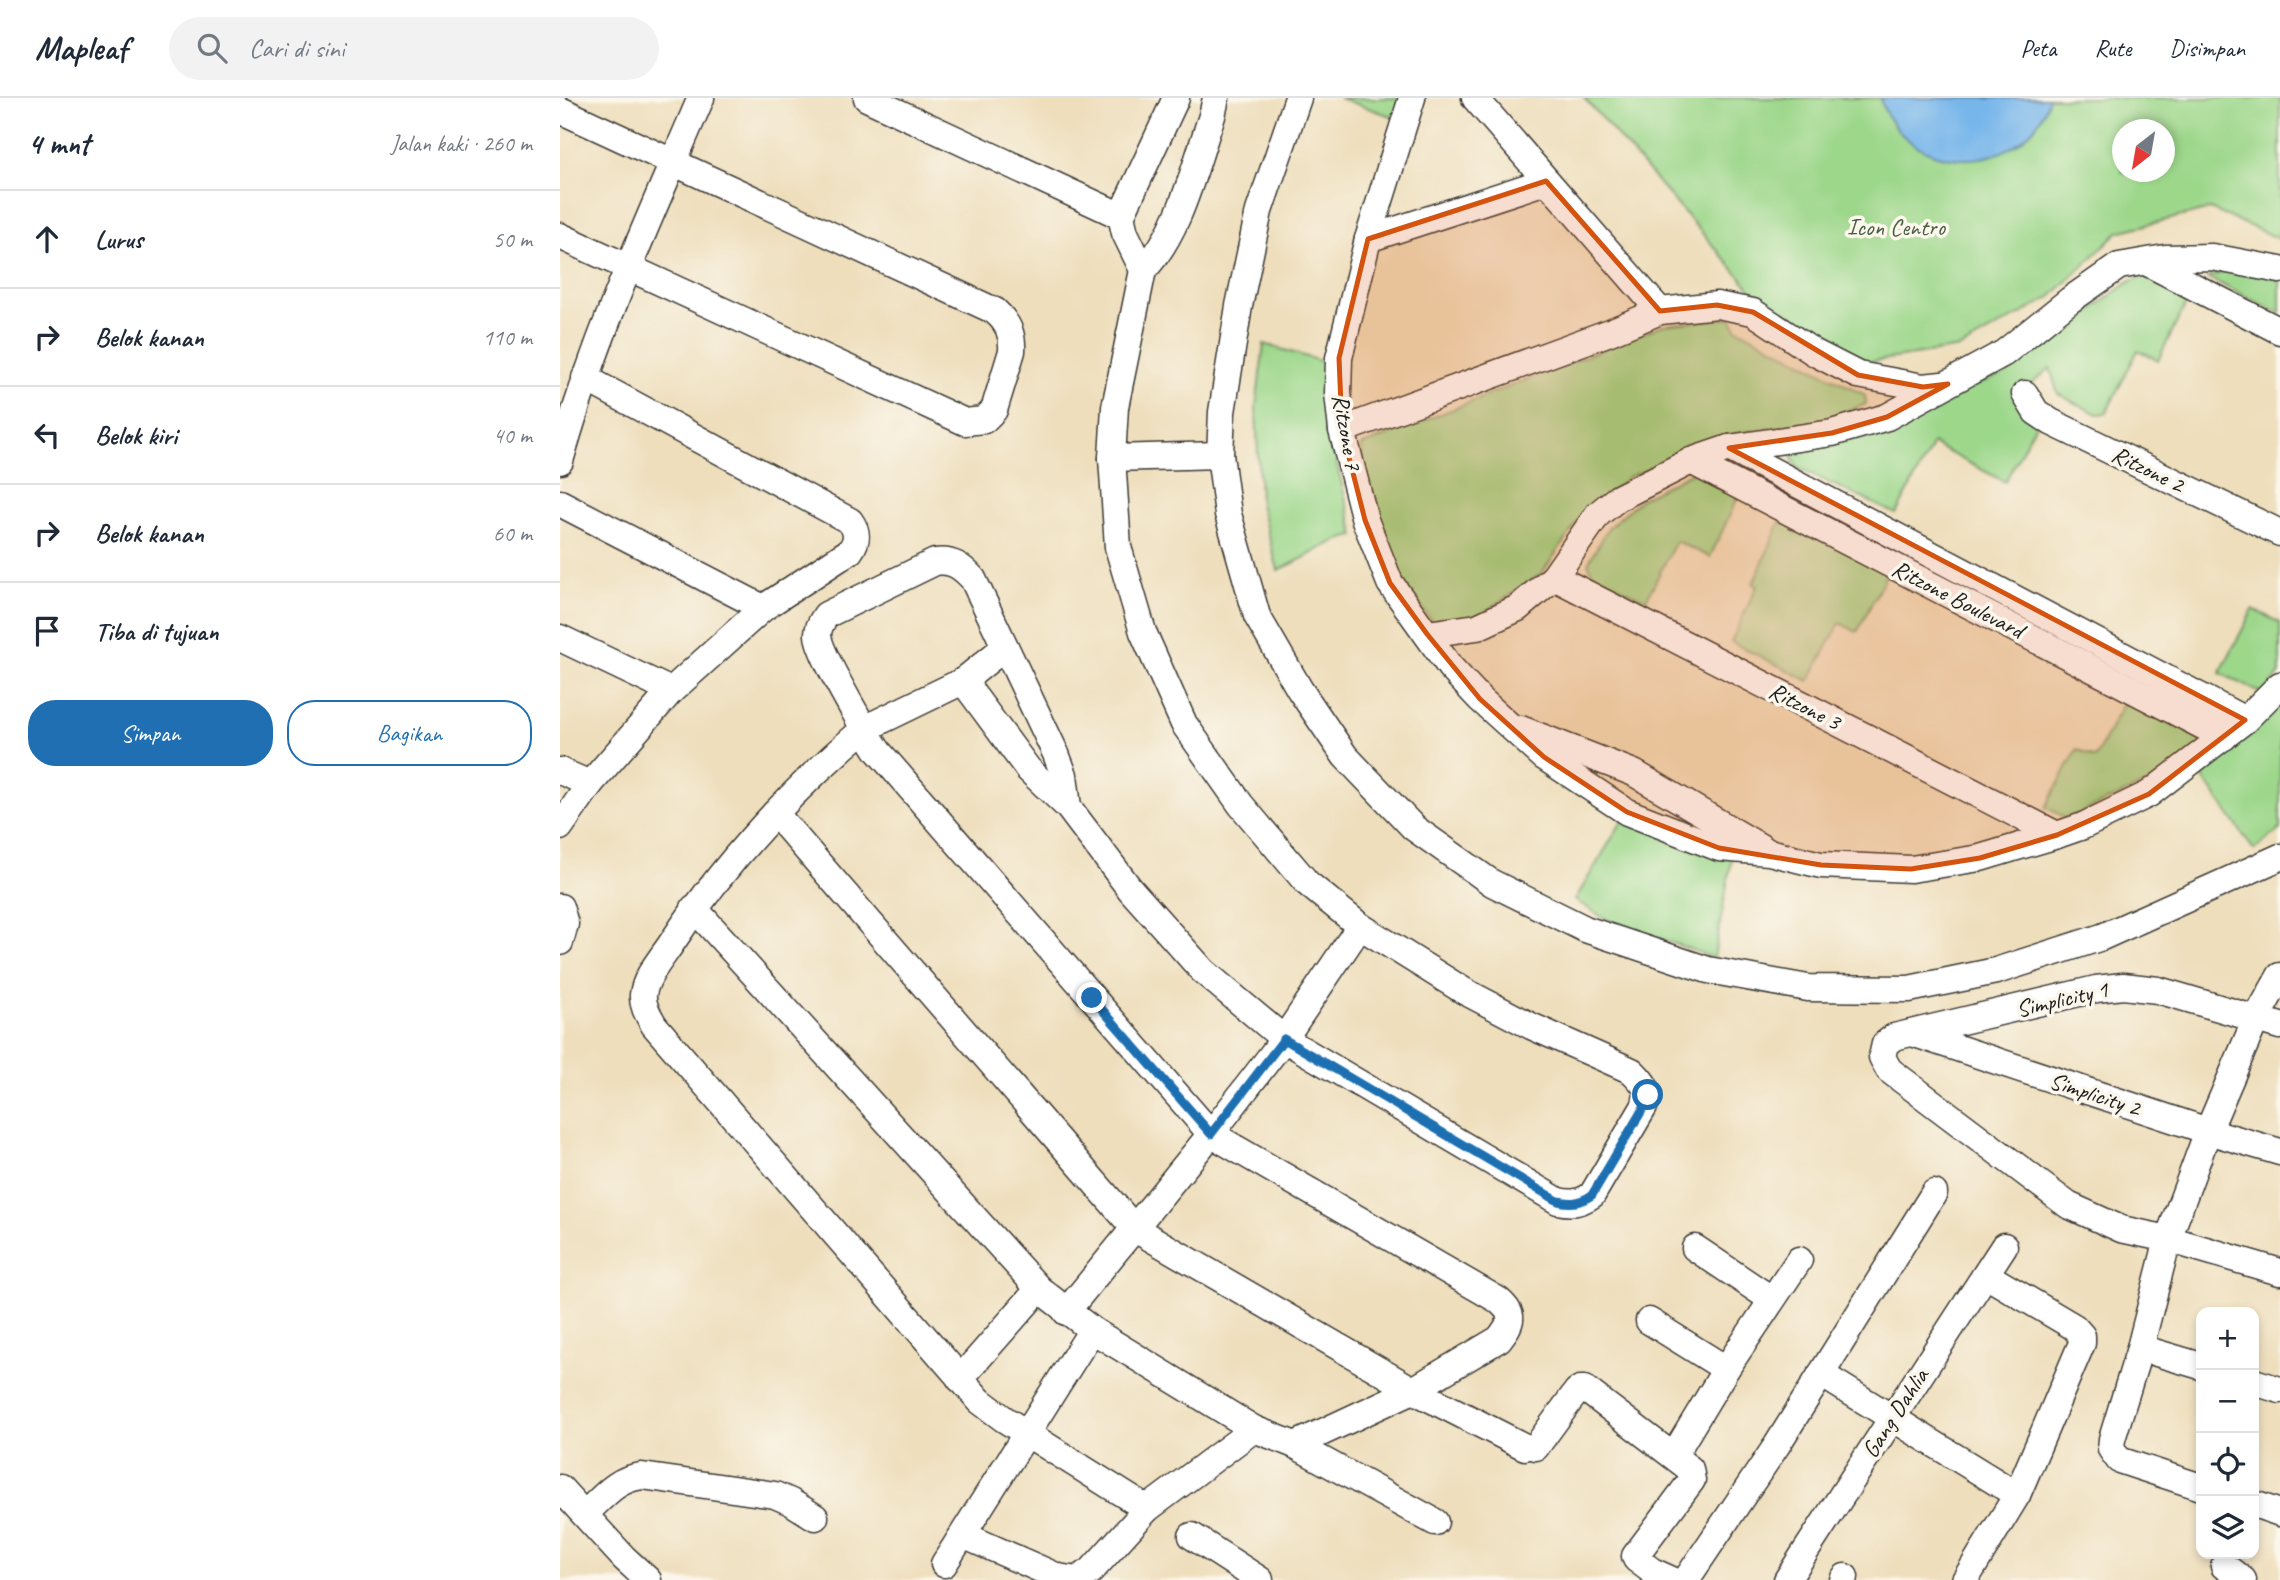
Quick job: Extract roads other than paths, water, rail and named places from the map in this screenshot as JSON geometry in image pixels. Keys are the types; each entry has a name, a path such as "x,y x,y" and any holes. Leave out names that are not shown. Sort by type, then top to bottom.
{"street":[{"path":"560,461 585,378 627,267 701,98"},
{"path":"867,98 1121,216"},
{"path":"963,681 1028,769 1068,807 1130,889 1203,971 1284,1039 1558,1201 1582,1202 1592,1195 1644,1107 1648,1095 1643,1082 1632,1071 1531,1026 1464,991 1360,926 1307,883 1241,806 1184,724 1143,632 1118,547 1112,458 1115,407 1143,270 1159,253 1173,227 1214,107 1177,98 1121,216 1125,233 1143,270"},
{"path":"1298,98 1259,211 1239,306 1222,412 1220,455 1228,514 1258,616 1300,690 1345,756 1415,828 1492,883 1585,929 1708,970 1808,988 1909,989 1996,971 2102,937 2280,857"},
{"name":"Ritzone 7","path":"1412,98 1368,239 1339,358 1338,393 1342,430 1365,520 1390,583 1450,667 1480,699 1511,725"},
{"path":"1475,98 1660,311"},
{"path":"560,110 995,312 1010,328 1013,341 994,410 984,420 965,422 560,236"},
{"path":"1368,239 1546,181"},
{"path":"1427,635 1477,627 1518,608 1554,577 1598,514 1618,498 1691,461 1729,448 1832,433 1887,417 2004,353 2070,300 2119,266 2165,258 2211,257 2280,271"},
{"path":"2146,261 2280,331"},
{"path":"1342,430 1610,332 1660,311 1717,305 1753,312 1815,353 1858,375 1923,387 1948,384"},
{"path":"560,827 590,784 671,691 763,608 850,551 856,533 849,521 585,378"},
{"name":"Ritzone 2","path":"2025,394 2036,412 2051,422 2280,533"},
{"name":"Ritzone Boulevard","path":"1729,448 2245,720"},
{"path":"1112,458 1220,455"},
{"name":"Ritzone Boulevard","path":"1691,461 2224,737"},
{"path":"560,503 763,608"},
{"path":"1068,807 1063,775 1056,754 973,579 964,569 945,560 935,562 826,615 820,625 819,639 864,729 878,751 1211,1134 1508,1308 1511,1318 1499,1339 1413,1390 1295,1446"},
{"name":"Ritzone 3","path":"1554,577 2057,835"},
{"path":"560,638 671,691"},
{"path":"1005,647 963,681 864,729 826,761 747,842 694,908 648,979 643,996 645,1009 654,1025 980,1401 1147,1508"},
{"path":"1511,725 1544,757 1628,812 1719,848 1769,852 1821,865 1911,869 1980,858 2057,835 2083,826 2150,794 2245,720 2280,685"},
{"path":"1511,725 1634,773 1769,852"},
{"path":"560,771 590,784"},
{"path":"775,813 1135,1229 1413,1390 1530,1447 1580,1388 1588,1391 1674,1455 1690,1469 1692,1480 1635,1556 1654,1577"},
{"path":"560,907 565,924 560,942"},
{"path":"694,908 1039,1289 1066,1312 1254,1429 1295,1446 1435,1522"},
{"path":"1066,1312 1211,1134 1284,1039 1360,926"},
{"path":"2196,1485 2119,1460 2111,1449 2112,1439 2140,1348 2168,1239 2208,1131 2268,1023 2280,976"},
{"name":"Simplicity 1","path":"2168,1239 2121,1229 2068,1205 1889,1070 1882,1057 1885,1044 1894,1037 1910,1033 2056,1001 2096,989 2123,986 2158,989 2268,1023"},
{"name":"Simplicity 2","path":"1910,1033 2280,1152"},
{"path":"1686,1580 1821,1374 1934,1193"},
{"path":"2168,1239 2280,1272"},
{"name":"Gang Dahlia","path":"1787,1580 2004,1246"},
{"path":"1695,1248 1771,1299"},
{"path":"1674,1455 1726,1368 1799,1260"},
{"path":"1965,1580 2017,1495 2082,1343 2082,1336 2074,1326 1986,1275"},
{"path":"960,1379 1039,1289"},
{"path":"1649,1321 1726,1368"},
{"path":"944,1564 1092,1330"},
{"path":"2140,1348 2196,1365"},
{"path":"1821,1374 2017,1495"},
{"path":"2259,1384 2280,1390"},
{"path":"963,1535 1058,1577 1077,1580 1091,1571 1147,1508 1254,1429"},
{"path":"585,1514 626,1478 642,1476 775,1495 814,1517"},
{"path":"560,1488 624,1558 648,1580"},
{"path":"2259,1506 2280,1513"},
{"path":"1192,1536 1260,1580"}],"water":[{"path":"1880,98 2049,98 2036,125 2016,144 1992,155 1965,159 1938,155 1913,144 1893,125"}],"park label":[{"name":"Icon Centro","path":"1896,227"}]}
